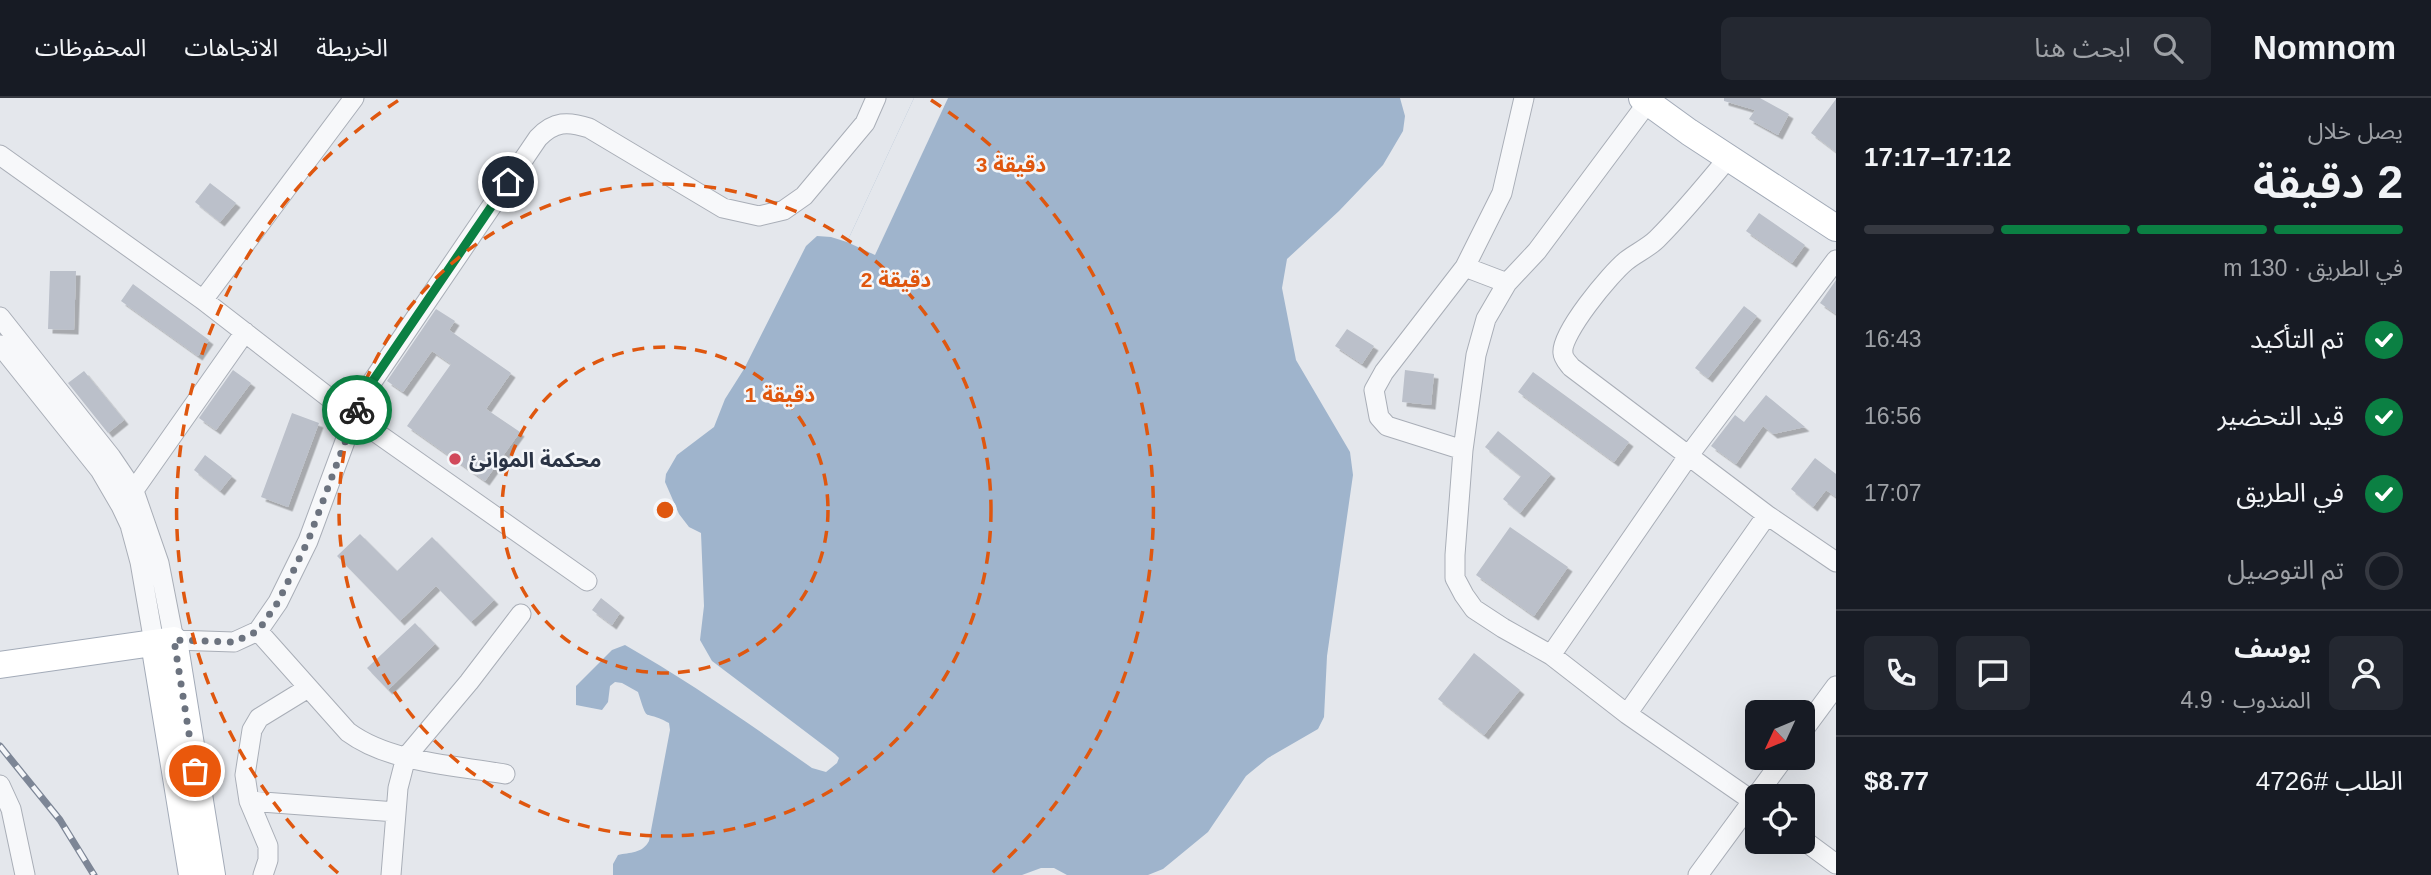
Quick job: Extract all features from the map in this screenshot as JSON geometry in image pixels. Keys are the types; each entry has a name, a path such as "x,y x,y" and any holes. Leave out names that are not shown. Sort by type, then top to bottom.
{"main road":[{"path":"1647,100 1836,228"},
{"path":"0,665 164,642"},
{"path":"164,642 191,875"},
{"path":"164,642 212,875"}],"street":[{"path":"204,300 354,98"},
{"path":"0,317 111,457 128,499 130,525 164,642 234,642 258,631 278,602 308,541 354,417 372,382 546,129 566,123 589,128 723,208 759,216 784,210 804,196 865,122 876,98"},
{"path":"1463,450 1387,426 1379,417 1374,390 1384,372 1465,267 1503,193 1524,98"},
{"path":"1647,100 1537,251 1507,283 1486,319 1476,355 1463,450 1455,578 1474,608 1551,655 1627,714 1745,795"},
{"path":"0,155 204,300 354,417 587,581"},
{"path":"1729,157 1678,218 1654,242 1627,260 1608,279 1579,317 1564,343 1563,355 1570,367 1767,515 1836,562"},
{"path":"1551,655 1689,455 1836,260"},
{"path":"1465,267 1507,283"},
{"path":"128,499 245,331"},
{"path":"0,345 100,470 128,499"},
{"path":"1627,714 1767,515"},
{"path":"391,875 398,788 406,757 521,614"},
{"path":"258,631 348,732 364,743 406,757 505,774"},
{"path":"1815,714 1836,686"},
{"path":"263,875 268,860 268,846 249,801 245,775 252,730 259,718 308,688"},
{"path":"0,785 11,809 25,875"},
{"path":"249,801 396,813"},
{"path":"1698,875 1745,815"},
{"path":"1815,849 1836,864"}],"water":[{"path":"914,98 1400,98 1405,116 1403,131 1383,165 1287,259 1282,288 1296,360 1350,452 1353,475 1327,656 1324,717 1318,729 1268,758 1246,776 1208,832 1163,869 1148,875 1067,875 1054,868 1041,868 1022,875 613,875 613,864 618,855 639,850 649,841 670,730 669,723 647,715 638,692 622,683 615,682 610,686 608,702 602,710 576,705 576,686 612,650 625,645 649,659 812,768 826,772 839,758 712,661 700,640 704,606 701,533 689,527 679,514 665,482 666,474 677,455 714,427 725,399 744,369 806,246 817,236 847,242"}],"pier":[{"path":"914,98 948,98 875,255 847,242"}],"building":[{"path":"1724,98 1760,98 1789,114 1778,135 1749,119 1755,110 1724,101"},
{"path":"1836,99 1836,152 1811,133"},
{"path":"210,183 236,203 220,222 195,202"},
{"path":"1759,213 1805,245 1792,263 1746,231"},
{"path":"50,271 76,271 74,330 48,329"},
{"path":"1836,280 1836,314 1820,303"},
{"path":"133,284 209,340 198,356 121,301"},
{"path":"1744,306 1757,316 1708,378 1695,368"},
{"path":"436,309 455,321 449,330 511,373 486,409 520,432 485,481 407,426 451,364 432,351 403,392 387,381"},
{"path":"1347,329 1374,346 1362,364 1335,346"},
{"path":"233,370 251,383 216,430 199,418"},
{"path":"1405,370 1434,374 1431,405 1402,402"},
{"path":"84,371 124,420 108,433 68,383"},
{"path":"1533,372 1629,442 1614,462 1518,392"},
{"path":"1766,395 1805,427 1773,434 1763,426 1736,464 1711,446 1735,415 1744,422"},
{"path":"292,413 319,423 288,507 261,497"},
{"path":"1498,431 1551,474 1520,513 1503,499 1521,476 1485,447"},
{"path":"205,455 232,476 220,491 194,470"},
{"path":"1815,458 1836,474 1836,497 1826,490 1813,507 1791,489"},
{"path":"1510,527 1568,567 1534,616 1476,575"},
{"path":"360,534 397,571 432,537 494,600 471,622 436,586 400,621 337,556"},
{"path":"601,598 620,613 612,625 592,610"},
{"path":"415,623 435,644 388,690 367,668"},
{"path":"1474,653 1520,690 1484,735 1438,699"}],"railway":[{"path":"0,746 60,820 94,875"}],"way so far":[{"path":"195,771 174,640 234,642 258,631 278,602 308,541 357,410"}],"place":[{"name":"محكمة الموانئ","path":"455,459"}],"route":[{"path":"357,410 372,382 508,182"}]}
